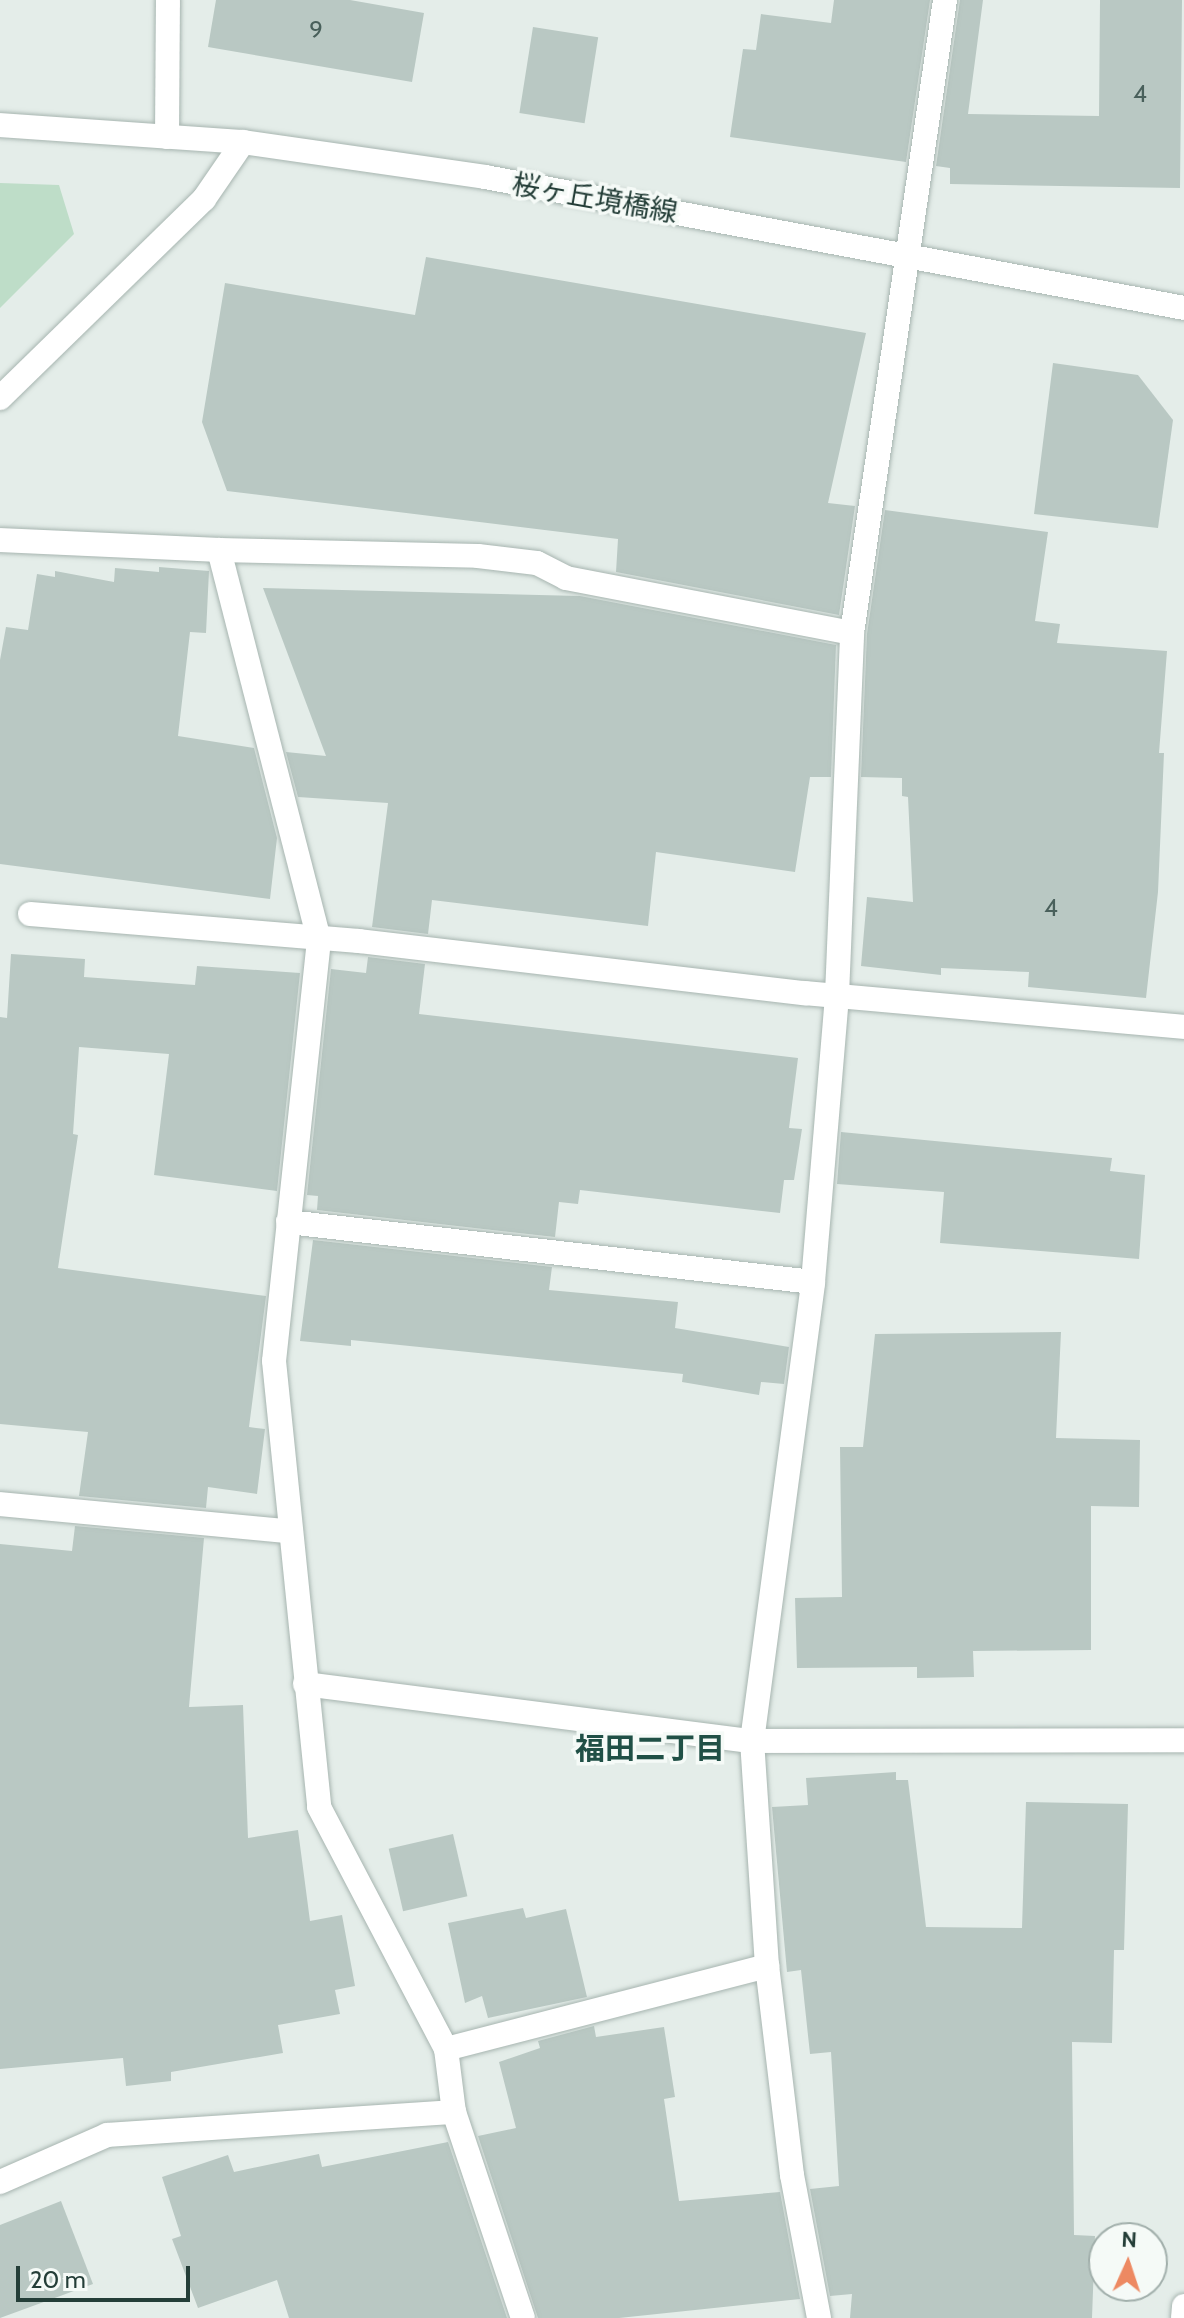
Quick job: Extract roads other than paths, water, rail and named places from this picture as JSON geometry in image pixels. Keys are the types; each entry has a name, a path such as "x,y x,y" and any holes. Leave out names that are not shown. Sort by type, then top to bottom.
{"street":[{"path":"167,137 168,0"},
{"path":"819,2318 792,2175 767,1966 752,1741 813,1282 837,995 852,633 945,0"},
{"name":"桜ヶ丘境橋線","path":"0,125 243,142 485,177 1184,308"},
{"path":"0,398 204,199 243,142"},
{"path":"0,540 219,550 478,556 537,563 566,578 852,633"},
{"path":"219,550 319,940 274,1361 288,1531 319,1807 446,2049 454,2112 523,2318"},
{"path":"30,914 1184,1027"},
{"path":"288,1222 813,1282"},
{"path":"0,1504 288,1531"},
{"path":"305,1684 752,1741 1184,1740"},
{"path":"446,2049 767,1966"},
{"path":"0,2182 107,2135 454,2112"},
{"path":"1183,2318 1184,2306"}],"district":[{"name":"福田二丁目","path":"650,1749"}]}
